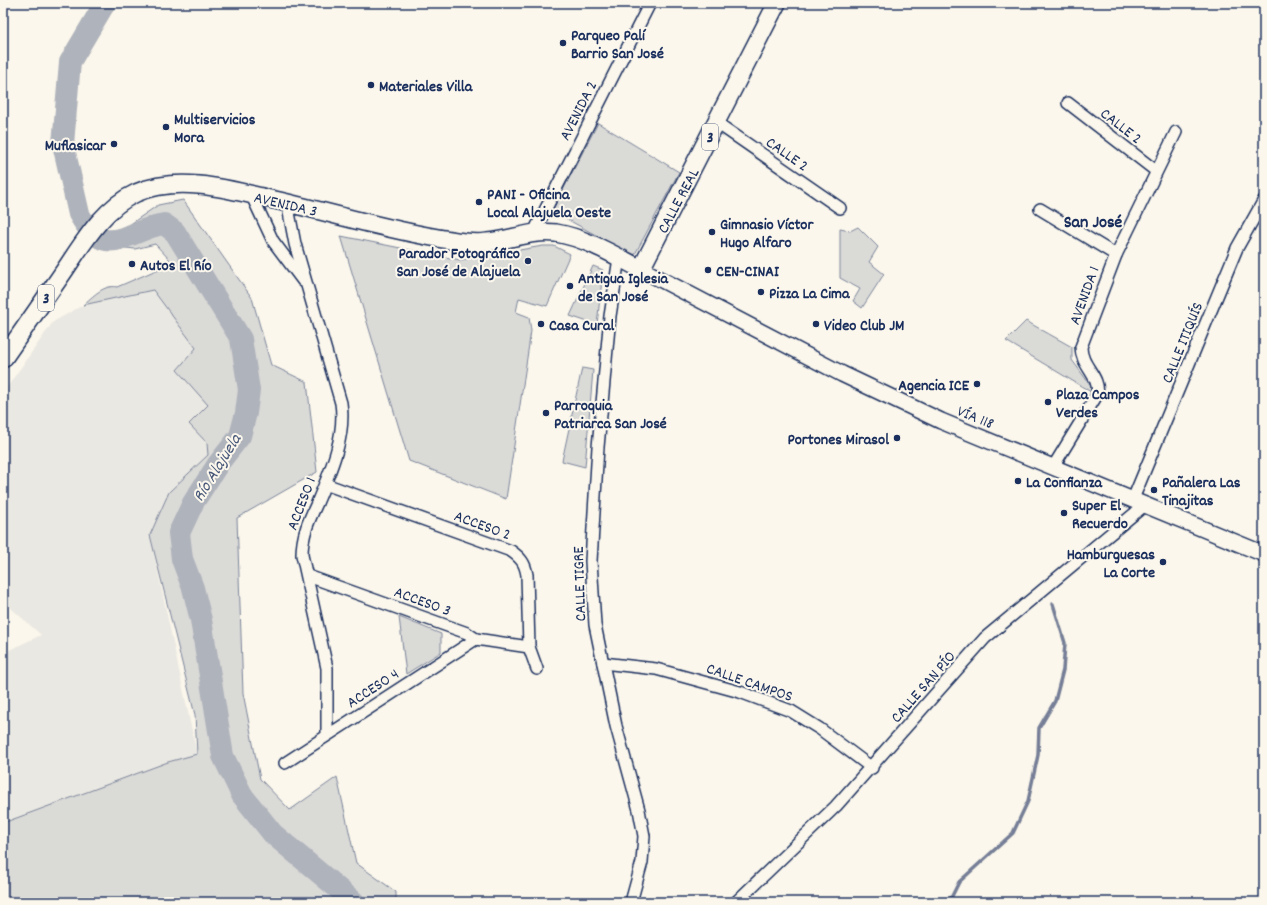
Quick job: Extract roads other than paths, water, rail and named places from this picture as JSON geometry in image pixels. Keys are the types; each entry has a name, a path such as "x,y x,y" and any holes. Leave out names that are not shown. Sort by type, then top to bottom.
{"main road":[{"name":"CALLE REAL","path":"641,269 717,124 777,3"},
{"name":"AVENIDA 3","path":"3,359 99,222 119,203 137,193 158,187 190,184 250,194 427,237 462,242 485,243 534,232 555,233 573,237 641,269"},
{"name":"VÍA 118","path":"641,269 842,374 941,421 1264,554"}],"street":[{"name":"AVENIDA 2","path":"534,232 650,3"},
{"name":"CALLE 2","path":"1068,103 1156,171"},
{"name":"CALLE 2","path":"717,124 840,208"},
{"name":"AVENIDA 1","path":"1053,467 1097,395 1099,387 1081,356 1082,347 1116,255 1176,132"},
{"name":"ACCESO 1","path":"250,194 273,241 308,288"},
{"name":"CALLE ITIQUÍS","path":"1139,502 1237,248 1264,200"},
{"name":"ACCESO 1","path":"287,202 295,244 344,418 342,432 325,484 302,542 302,555 308,576 327,668 327,734"},
{"path":"1040,208 1116,255"},
{"name":"CALLE TIGRE","path":"619,258 610,316 598,447 591,561 595,625 616,726 639,810 644,836 642,862 631,902"},
{"name":"ACCESO 2","path":"325,484 511,551 520,558 526,565 529,647 537,669"},
{"name":"CALLE SAN PÍO","path":"736,902 836,806 872,768 986,638 1139,502"},
{"name":"ACCESO 3","path":"308,576 467,633 476,639 529,647"},
{"name":"ACCESO 4","path":"285,763 327,734 476,639"},
{"name":"CALLE CAMPOS","path":"603,664 656,669 740,692 791,711 820,729 872,768"}],"waterway":[{"name":"Río Alajuela","path":"105,3 70,62 63,144 79,214 89,229 98,237 108,240 118,240 151,227 164,224 175,232 241,339 249,390 246,413 240,436 218,464 193,503 179,533 182,559 193,588 201,620 223,756 242,795 273,834 354,902"},
{"path":"949,902 959,882 1013,833 1028,801 1038,755 1039,728 1055,701 1063,670 1065,643 1053,604"}],"place":[{"name":"Parqueo Palí Barrio San José","path":"563,43"},
{"name":"Materiales Villa","path":"371,85"},
{"name":"Multiservicios Mora","path":"166,127"},
{"name":"Muflasicar","path":"114,144"},
{"name":"PANI - Oficina Local Alajuela Oeste","path":"479,202"},
{"name":"Gimnasio Víctor Hugo Alfaro","path":"712,232"},
{"name":"Parador Fotográfico San José de Alajuela","path":"528,261"},
{"name":"Autos El Río","path":"132,264"},
{"name":"CEN-CINAI","path":"708,270"},
{"name":"Antigua Iglesia de San José","path":"570,286"},
{"name":"Pizza La Cima","path":"761,292"},
{"name":"Casa Cural","path":"541,324"},
{"name":"Video Club JM","path":"816,324"},
{"name":"Agencia ICE","path":"977,384"},
{"name":"Plaza Campos Verdes","path":"1048,402"},
{"name":"Parroquia Patriarca San José","path":"546,413"},
{"name":"Portones Mirasol","path":"897,438"},
{"name":"La Confianza","path":"1018,481"},
{"name":"Pañalera Las Tinajitas","path":"1154,490"},
{"name":"Super El Recuerdo","path":"1064,513"},
{"name":"Hamburguesas La Corte","path":"1163,562"}],"district":[{"name":"San José","path":"1093,221"}]}
